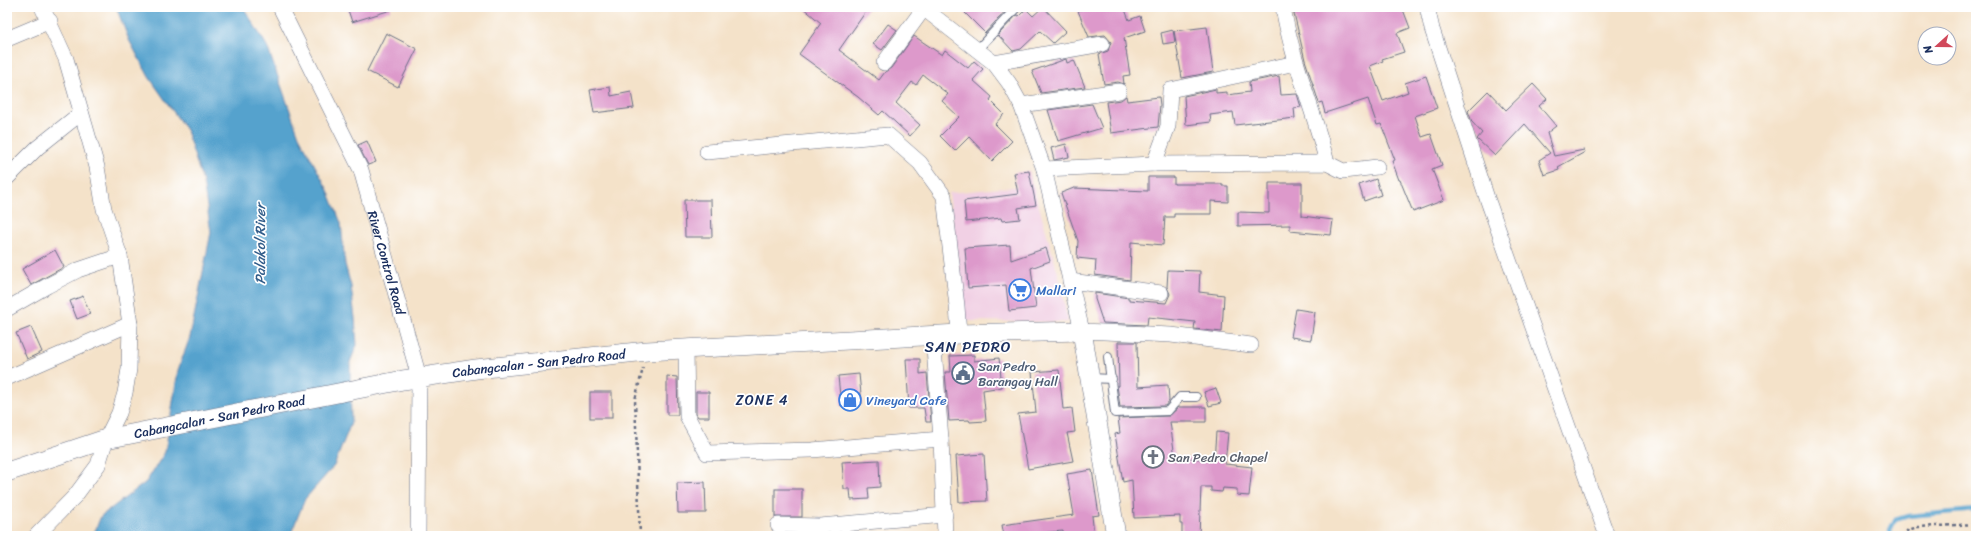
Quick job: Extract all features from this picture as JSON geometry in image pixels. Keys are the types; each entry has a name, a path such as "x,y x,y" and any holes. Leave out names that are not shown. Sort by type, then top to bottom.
{"street":[{"path":"36,536 75,496 98,465 106,439 119,413 125,393 129,369 130,324 120,256 104,208 97,167 66,59 50,21 42,7"},
{"name":"River Control Road","path":"280,7 361,170 411,378 418,536"},
{"path":"1283,7 1296,63 1327,162"},
{"path":"1427,7 1434,37 1485,191 1607,536"},
{"path":"884,62 923,8 994,63 1009,83 1021,105 1044,169 1082,331 1116,536"},
{"path":"7,39 50,21"},
{"path":"994,63 1102,44"},
{"path":"1154,164 1168,126 1170,90 1296,63"},
{"path":"1021,105 1119,91"},
{"path":"7,178 37,148 81,112"},
{"path":"707,152 888,134 920,163 944,196 959,334"},
{"path":"1044,169 1154,164 1327,162 1343,171 1377,167"},
{"path":"7,310 46,286 78,270 120,256"},
{"path":"1070,281 1161,293"},
{"path":"7,378 130,324"},
{"path":"1082,331 1172,335 1251,345"},
{"name":"Cabangcalan - San Pedro Road","path":"7,472 106,439 133,433 411,378 523,363 648,351 933,335 1082,331"},
{"path":"933,335 941,440 945,536"},
{"path":"686,350 687,416 707,453 812,450 941,440"},
{"path":"778,525 820,526 945,515"}],"lane":[{"path":"977,50 1017,7"},
{"path":"1108,357 1112,379 1115,413 1168,411 1180,397 1196,397"},
{"path":"1090,378 1112,379"}],"path":[{"path":"640,536 635,400 648,351"},
{"path":"1902,536 1908,530 1918,527 1976,524"}],"shaded area":[{"path":"1033,185 1059,277 1068,322 965,321 949,193"}],"water":[{"name":"Palakol River","path":"116,7 241,7 245,10 267,46 299,136 328,190 341,223 345,264 351,286 357,345 350,362 351,423 334,466 305,499 290,536 93,536 101,516 146,482 165,452 178,370 190,337 211,232 203,182 186,130 149,77 129,40"}],"building":[{"path":"347,7 391,7 391,10 352,22"},
{"path":"802,7 869,7 839,50 879,80 885,72 891,68 914,36 942,55 945,50 968,68 974,61 983,69 973,80 992,97 990,100 1004,114 995,124 1012,141 992,161 969,137 955,151 940,136 959,117 942,101 948,94 923,75 916,85 912,82 896,103 920,125 910,136 883,111 879,115 858,97 799,54 821,23"},
{"path":"971,7 1009,7 985,33 965,13"},
{"path":"1043,7 1066,31 1053,43 1040,31 1021,49 1013,51 998,35 1017,15 1019,16 1026,9 1033,16"},
{"path":"1088,7 1124,7 1129,20 1140,16 1145,31 1124,38 1130,75 1123,76 1124,84 1118,82 1104,84 1099,54 1108,51 1111,42 1105,35 1089,37 1078,11"},
{"path":"1299,7 1402,7 1410,28 1397,33 1404,52 1382,59 1383,61 1370,66 1383,101 1408,92 1405,83 1426,76 1437,108 1415,116 1422,137 1431,134 1442,165 1432,169 1444,200 1413,212 1392,161 1395,160 1381,124 1377,125 1368,99 1325,113 1322,102 1319,103 1305,60 1293,9"},
{"path":"888,24 897,30 882,50 873,44"},
{"path":"1207,27 1213,72 1182,78 1174,31"},
{"path":"1173,30 1175,42 1163,44 1161,33"},
{"path":"386,33 417,49 398,87 367,71"},
{"path":"1066,59 1067,63 1074,60 1085,87 1041,93 1032,71"},
{"path":"1279,76 1281,95 1297,94 1301,107 1294,108 1295,118 1235,125 1233,112 1210,115 1211,122 1186,125 1184,96 1216,89 1216,93 1227,92 1227,95 1250,92 1249,82"},
{"path":"1533,84 1547,99 1539,106 1556,126 1547,133 1554,156 1584,150 1585,152 1558,167 1559,170 1544,175 1539,160 1550,153 1525,124 1495,156 1477,139 1482,133 1472,122 1468,111 1488,91 1506,110"},
{"path":"610,87 611,96 631,92 634,108 594,113 590,90"},
{"path":"1126,96 1127,101 1159,97 1160,105 1158,127 1111,133 1106,102 1121,100"},
{"path":"1092,104 1102,128 1058,141 1048,110"},
{"path":"367,141 376,162 368,165 358,145"},
{"path":"1066,144 1069,157 1054,160 1051,148"},
{"path":"1029,171 1036,205 1018,208 1020,219 1002,221 1001,218 966,222 964,201 1018,194 1014,173"},
{"path":"1148,177 1174,177 1174,184 1222,184 1222,186 1228,186 1228,202 1211,201 1211,214 1174,214 1174,217 1165,217 1163,245 1131,242 1130,280 1095,275 1096,260 1077,258 1078,241 1061,193 1074,188 1148,191"},
{"path":"1376,179 1381,195 1364,201 1359,185"},
{"path":"1269,183 1302,183 1302,216 1333,220 1331,235 1290,231 1290,225 1238,226 1238,212 1269,213"},
{"path":"684,200 711,200 712,237 685,237"},
{"path":"1010,245 1011,260 1046,248 1050,261 1031,268 1036,308 1009,311 1006,285 968,288 965,248"},
{"path":"55,250 64,267 31,285 22,269"},
{"path":"1168,270 1200,271 1199,292 1224,295 1222,332 1194,329 1195,322 1148,317 1147,325 1103,323 1095,299 1095,293 1129,298 1129,300 1166,303 1170,294 1167,287"},
{"path":"83,296 90,314 77,319 70,301"},
{"path":"1296,309 1315,312 1311,340 1291,337"},
{"path":"31,327 42,352 27,359 16,333"},
{"path":"1118,342 1137,342 1138,387 1168,385 1169,401 1165,406 1120,407 1117,385 1119,385"},
{"path":"974,355 974,361 999,358 1002,387 983,390 986,421 949,421 945,372 951,372 950,356"},
{"path":"906,359 920,359 920,374 927,373 931,422 926,422 924,408 909,408"},
{"path":"1059,370 1063,409 1072,408 1075,432 1067,433 1073,461 1028,469 1018,414 1036,412 1032,372"},
{"path":"859,374 862,404 841,406 838,376"},
{"path":"667,376 677,377 678,415 667,415"},
{"path":"1216,388 1221,403 1209,406 1204,392"},
{"path":"590,392 612,392 612,418 590,418"},
{"path":"696,392 709,392 709,417 698,417 696,414"},
{"path":"1179,407 1206,407 1206,422 1170,422 1175,457 1214,460 1216,432 1228,433 1225,464 1252,467 1249,496 1237,495 1237,489 1223,488 1222,492 1211,491 1211,487 1201,487 1199,536 1182,536 1180,516 1134,518 1132,480 1123,482 1115,434 1120,433 1118,418 1169,416"},
{"path":"984,454 987,501 959,502 956,456"},
{"path":"879,460 880,487 868,488 869,499 851,500 850,489 844,489 842,462"},
{"path":"1092,470 1099,515 1092,516 1094,534 1063,536 1063,531 1004,536 1002,525 1074,515 1067,474"},
{"path":"705,482 706,513 678,513 677,483"},
{"path":"775,489 802,489 802,517 775,517"}],"waterway":[{"path":"1891,536 1890,530 1895,520 1908,516 1976,510"}],"place":[{"name":"Mallari","path":"1020,290"},
{"name":"San Pedro Barangay Hall","path":"963,373"},
{"name":"Vineyard Cafe","path":"850,400"},
{"name":"San Pedro Chapel","path":"1153,457"}],"district":[{"name":"SAN PEDRO","path":"968,347"},
{"name":"ZONE 4","path":"762,400"}]}
